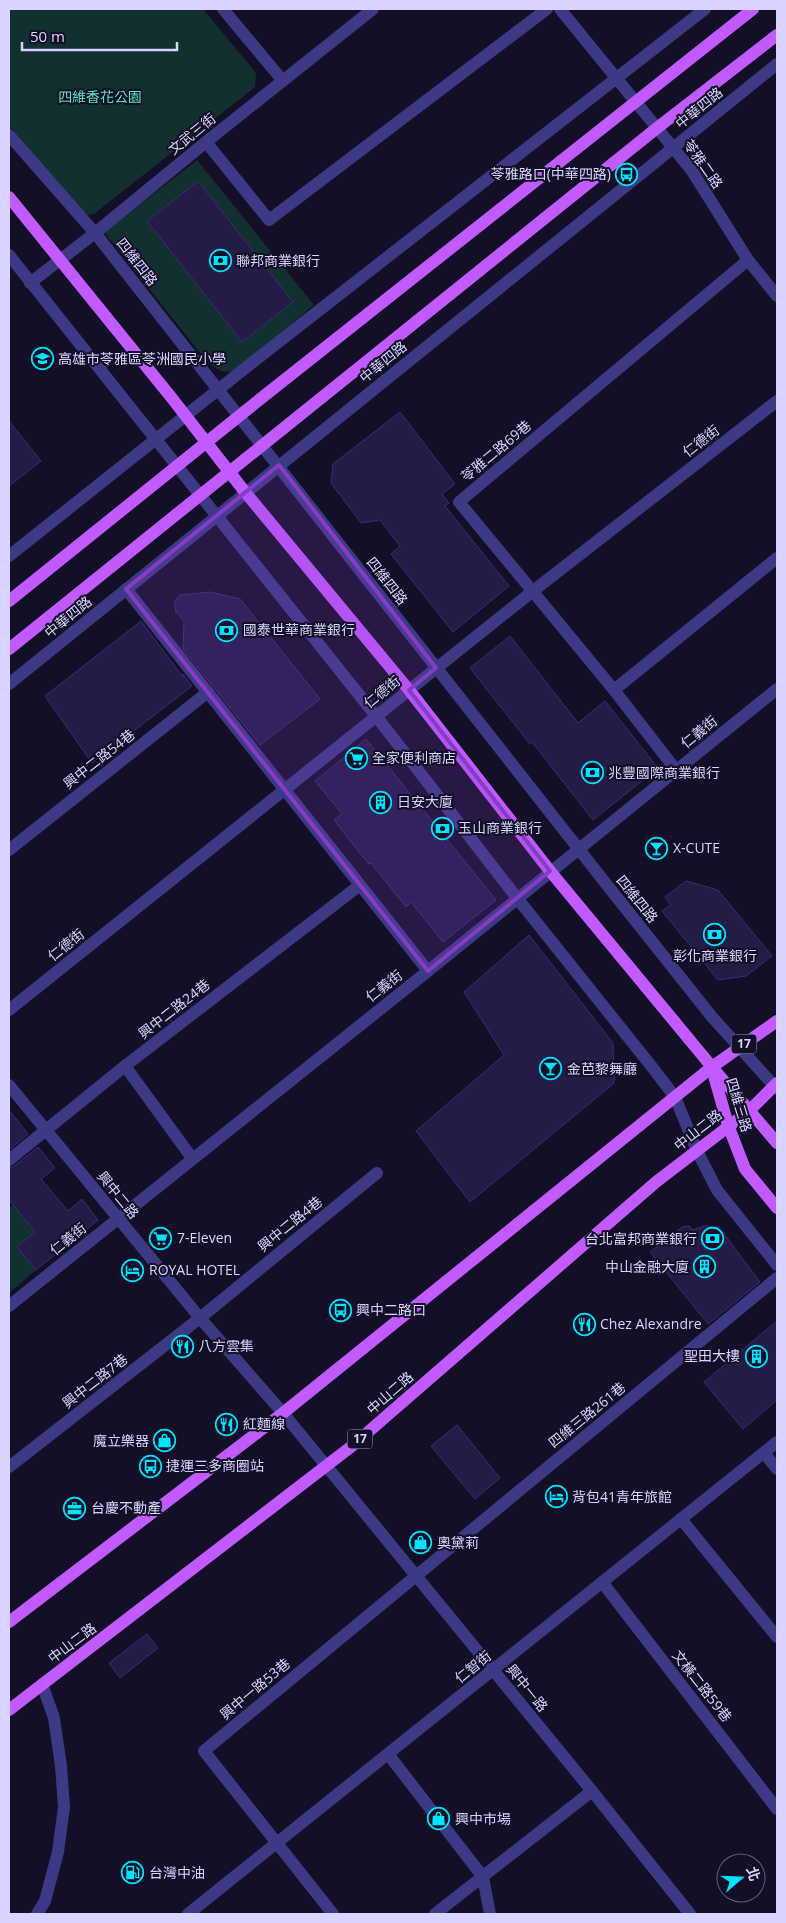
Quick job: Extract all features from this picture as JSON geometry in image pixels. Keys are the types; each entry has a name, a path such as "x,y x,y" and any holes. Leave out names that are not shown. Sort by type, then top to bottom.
{"main road":[{"path":"9,601 206,442 753,9"},
{"name":"中華四路","path":"9,649 657,128 777,34"},
{"path":"9,197 245,492 409,690 550,871 712,1067"},
{"name":"17","path":"9,1622 283,1413 712,1067 777,1021"},
{"name":"四維三路","path":"712,1067 777,1143"},
{"name":"四維三路","path":"712,1067 728,1125 745,1169 777,1208"},
{"name":"中山二路","path":"9,1710 352,1446 656,1182 750,1110 776,1086"}],"street":[{"path":"223,9 283,81"},
{"name":"文武三街","path":"30,282 96,234 206,142 373,9"},
{"path":"206,142 269,220 547,9"},
{"name":"苓雅二路","path":"560,9 692,171 748,260 777,296"},
{"path":"9,556 185,415 705,9"},
{"name":"中華四路","path":"9,684 777,64"},
{"name":"四維四路","path":"9,135 96,234 578,849 739,1048"},
{"path":"9,255 376,716 675,1097 697,1151 716,1190 777,1265"},
{"name":"苓雅二路69巷","path":"676,770 614,690 459,502 748,260"},
{"name":"仁德街","path":"9,1010 533,590 777,401"},
{"path":"614,690 777,558"},
{"path":"126,589 428,971"},
{"name":"仁義街","path":"9,1306 777,689"},
{"name":"興中二路54巷","path":"9,850 208,692"},
{"name":"興中二路24巷","path":"9,1160 125,1066 360,885"},
{"name":"四維三路","path":"739,1048 776,1086"},
{"path":"125,1066 192,1158"},
{"name":"興中二路","path":"9,1085 200,1318 283,1413"},
{"name":"興中二路4巷","path":"200,1318 377,1173"},
{"name":"四維三路261巷","path":"416,1576 777,1278"},
{"name":"興中二路7巷","path":"9,1468 200,1318"},
{"name":"興中一路","path":"283,1413 690,1914"},
{"name":"仁智街","path":"188,1914 777,1442"},
{"path":"764,1453 777,1470"},
{"path":"680,1519 777,1636"},
{"name":"興中一路53巷","path":"276,1844 204,1751 416,1576"},
{"name":"文橫二路59巷","path":"602,1582 777,1809"},
{"path":"37,1914 44,1901 58,1852 64,1807 61,1766 54,1718 42,1684"},
{"path":"388,1754 483,1877 490,1914"},
{"path":"435,1914 592,1791"},
{"path":"276,1844 333,1914"}],"highlighted area":[{"path":"279,465 436,668 409,690 550,871 428,971 126,589"}],"green space":[{"name":"四維香花公園","path":"9,9 203,9 256,73 255,87 94,214 83,215 9,125"},
{"path":"197,160 314,305 234,372 221,371 209,364 104,232"},
{"path":"13,1205 35,1232 17,1247 36,1270 9,1293 9,1209"}],"building":[{"name":"聯邦商業銀行","path":"198,181 293,302 242,342 147,221"},
{"path":"400,412 455,484 442,494 449,503 445,506 509,586 453,632 391,554 400,546 380,520 361,523 331,483 333,464"},
{"path":"9,421 41,461 9,486"},
{"path":"210,592 240,599 320,699 260,745 183,649 184,621 176,612 174,602 180,595"},
{"path":"141,621 183,677 183,674 192,686 92,763 45,696"},
{"path":"510,636 578,723 605,701 658,768 593,820 532,742 530,744 470,668"},
{"path":"366,739 496,900 443,942 411,902 406,907 371,863 369,864 355,847 334,820 342,814 315,781"},
{"path":"686,881 718,890 772,956 746,976 718,980 662,911 671,905 665,897"},
{"name":"金芭黎舞廳","path":"529,935 613,1043 614,1083 470,1202 416,1131 504,1055 464,992"},
{"path":"9,1110 28,1134 9,1150"},
{"path":"38,1147 55,1168 41,1179 68,1211 82,1199 98,1220 36,1270 17,1247 35,1232 9,1200 9,1168"},
{"name":"中山金融大廈","path":"689,1226 693,1230 704,1226 719,1227 760,1282 708,1324 650,1252 682,1227"},
{"name":"聖田大樓","path":"777,1321 777,1400 743,1429 704,1382"},
{"path":"457,1425 500,1478 475,1499 431,1446"},
{"path":"147,1634 158,1648 120,1678 109,1663"}],"place":[{"name":"苓雅路口(中華四路)","path":"627,174"},
{"name":"聯邦商業銀行","path":"220,261"},
{"name":"高雄市苓雅區苓洲國民小學","path":"42,359"},
{"name":"國泰世華商業銀行","path":"227,630"},
{"name":"全家便利商店","path":"356,758"},
{"name":"兆豐國際商業銀行","path":"592,773"},
{"name":"日安大廈","path":"381,802"},
{"name":"玉山商業銀行","path":"442,828"},
{"name":"X-CUTE","path":"657,848"},
{"name":"彰化商業銀行","path":"715,934"},
{"name":"金芭黎舞廳","path":"551,1069"},
{"name":"7-Eleven","path":"161,1238"},
{"name":"台北富邦商業銀行","path":"713,1239"},
{"name":"中山金融大廈","path":"705,1267"},
{"name":"ROYAL HOTEL","path":"133,1270"},
{"name":"興中二路口","path":"340,1310"},
{"name":"Chez Alexandre","path":"584,1324"},
{"name":"八方雲集","path":"182,1346"},
{"name":"聖田大樓","path":"756,1356"},
{"name":"紅麵線","path":"227,1424"},
{"name":"魔立樂器","path":"165,1441"},
{"name":"捷運三多商圈站","path":"150,1466"},
{"name":"背包41青年旅館","path":"556,1497"},
{"name":"台慶不動產","path":"75,1508"},
{"name":"奧黛莉","path":"421,1543"},
{"name":"興中市場","path":"439,1819"},
{"name":"台灣中油","path":"133,1873"}]}
